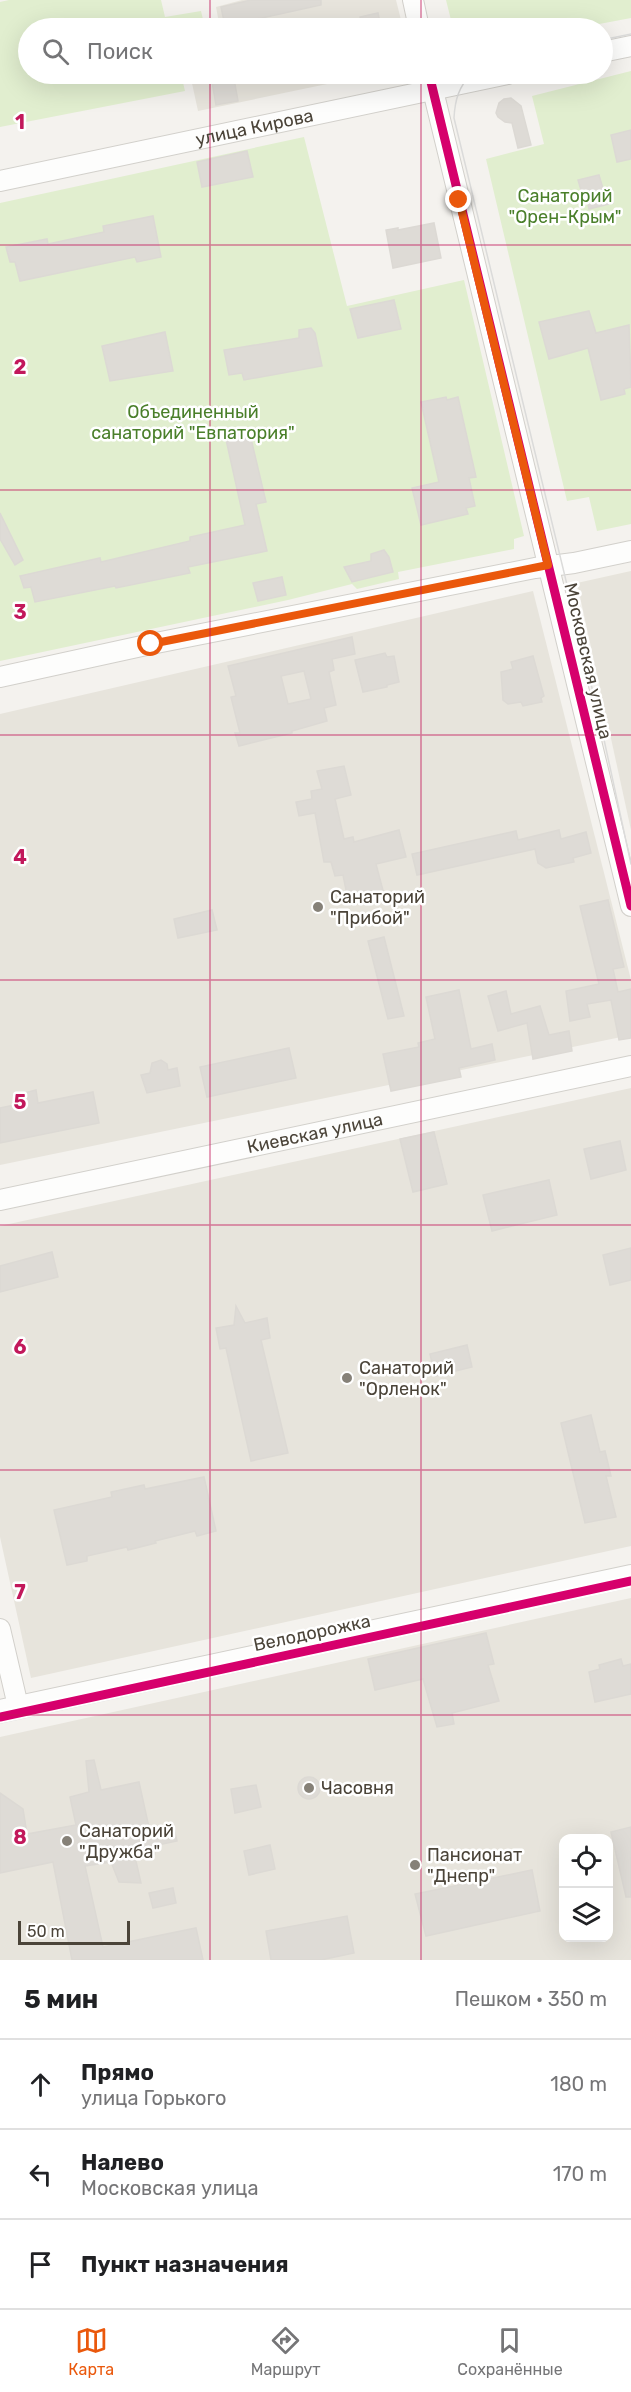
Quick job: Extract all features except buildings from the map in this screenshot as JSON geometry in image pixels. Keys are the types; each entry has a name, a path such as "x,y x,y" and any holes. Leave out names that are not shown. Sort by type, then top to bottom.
{"street":[{"path":"413,0 417,18"},
{"path":"613,50 631,46"},
{"name":"улица Кирова","path":"0,181 422,84"},
{"name":"Московская улица","path":"431,84 631,906"},
{"path":"0,678 163,641 548,565 574,563 631,551"},
{"name":"Киевская улица","path":"0,1200 631,1066"},
{"path":"0,1629 9,1708 631,1575"}],"shaded area":[{"path":"242,0 396,0 400,18 218,18 216,7"},
{"path":"192,84 327,84 198,111"},
{"path":"631,571 631,830 577,583"},
{"path":"533,591 631,980 631,1035 0,1165 0,714"},
{"path":"631,1088 631,1546 31,1678 0,1537 0,1226"},
{"path":"631,1598 631,1960 0,1960 0,1737"}],"green space":[{"path":"9,0 161,0 165,17 201,11 203,18 18,18 18,84 183,84 185,91 0,127 0,2"},
{"path":"446,0 631,0 631,18 613,21 613,18 450,18"},
{"name":"Санаторий \"Орен-Крым\"","path":"631,71 631,524 597,531 589,497 567,501 486,159 544,144 532,96 580,84 613,84 613,76"},
{"name":"Объединенный санаторий \"Евпатория\"","path":"304,137 347,306 464,280 524,536 514,539 514,549 398,572 399,579 357,589 352,584 288,600 0,661 0,203"}],"tram line":[{"path":"613,38 631,34"},
{"path":"463,84 455,105 454,118 600,721 631,864"},
{"path":"0,1723 631,1587"}],"cycle path":[{"path":"431,84 631,906"},
{"name":"Велодорожка","path":"0,1717 631,1581"}],"place":[{"name":"Санаторий \"Прибой\"","path":"318,907"},
{"name":"Санаторий \"Орленок\"","path":"347,1378"},
{"name":"Часовня","path":"309,1788"},
{"name":"Санаторий \"Дружба\"","path":"67,1841"},
{"name":"Пансионат \"Днепр\"","path":"415,1865"}],"route":[{"path":"151,644 548,565 459,200"}]}
